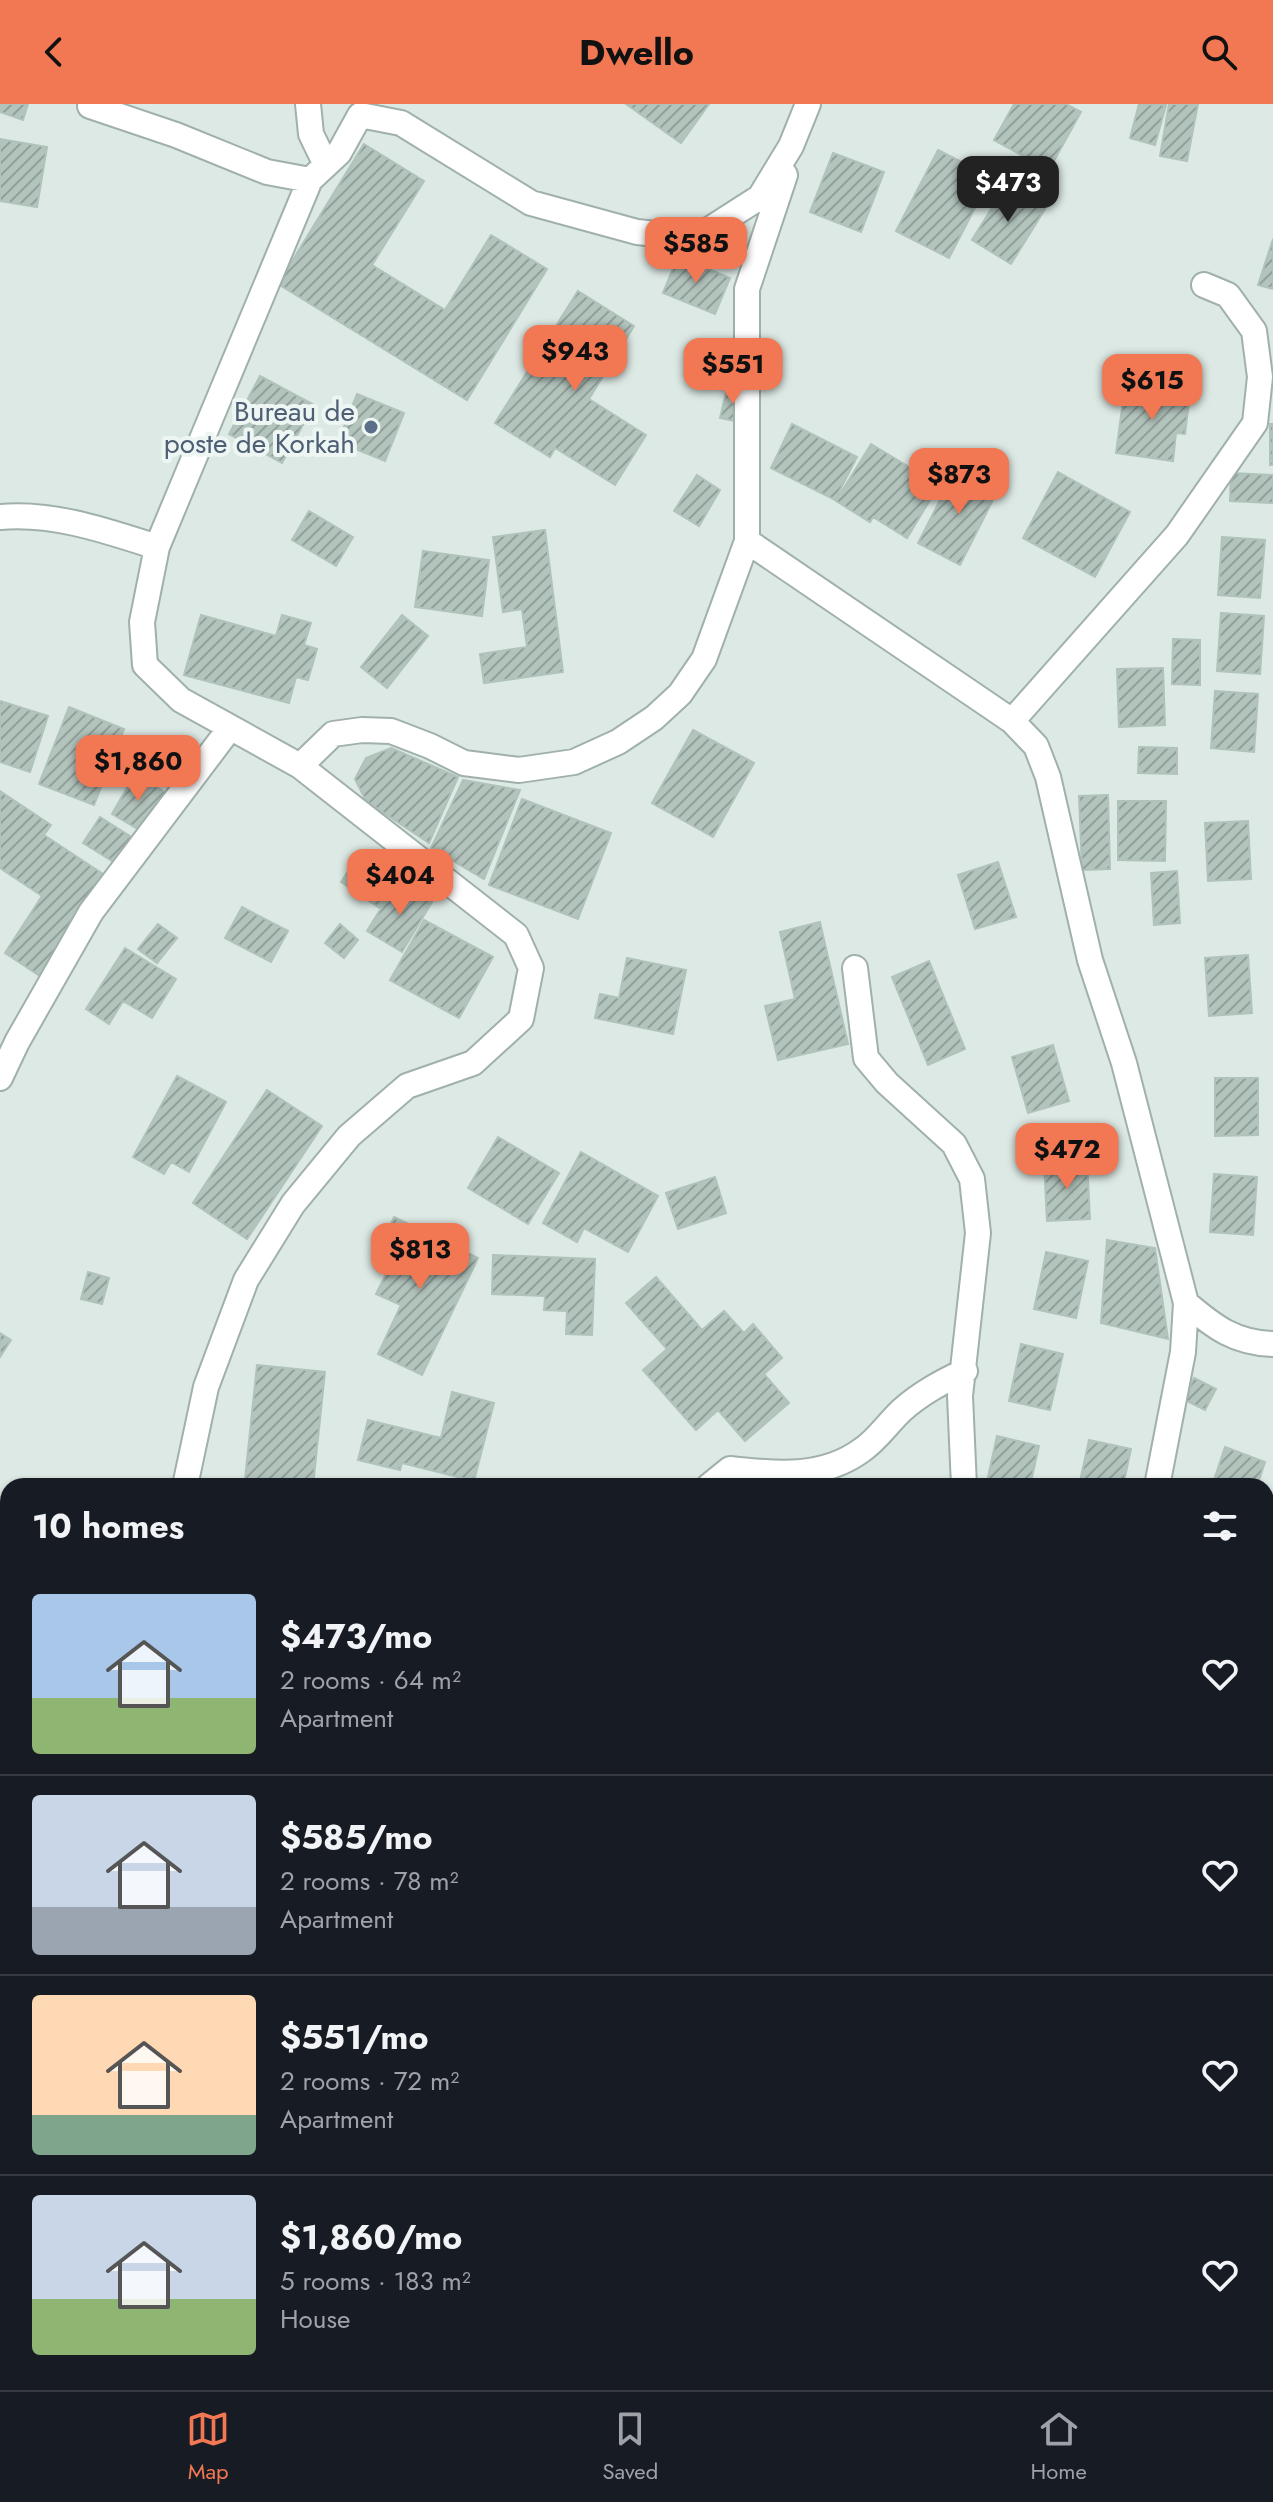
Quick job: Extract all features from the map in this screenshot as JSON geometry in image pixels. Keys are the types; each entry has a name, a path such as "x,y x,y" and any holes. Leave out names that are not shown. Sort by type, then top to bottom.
{"street":[{"path":"308,104 318,173"},
{"path":"187,1478 206,1387 246,1280 293,1204 349,1136 407,1086 473,1063 521,1019 531,968 516,935 300,766 181,700 145,665 142,622 157,547 318,173 339,153 360,115 401,123 531,203 637,232 696,238 760,197 791,146 808,104"},
{"path":"300,766 333,734 362,730 391,731 464,763 519,770 574,762 618,742 654,718 680,694 704,659 747,541 747,289 808,104"},
{"path":"90,106 176,135 267,172 318,173"},
{"path":"1012,721 1177,535 1255,423 1260,377 1254,331 1228,295 1204,285"},
{"path":"0,517 19,515 96,527 157,547"},
{"path":"747,541 1012,721 1036,746 1048,777 1090,960 1124,1063 1186,1303 1183,1352 1159,1478"},
{"path":"0,1078 8,1036 91,912 230,728"},
{"path":"855,968 866,1058 887,1083 954,1144 972,1179 978,1233 960,1396 964,1478"},
{"path":"1186,1303 1213,1327 1253,1344 1273,1344"},
{"path":"719,1478 730,1469 783,1475 828,1468 862,1451 903,1409 930,1388 965,1371"}],"building":[{"path":"0,104 28,104 23,120 0,112"},
{"path":"626,104 709,104 681,143"},
{"path":"1014,104 1066,104 1081,112 1049,170 994,140"},
{"path":"1139,104 1166,105 1155,145 1130,138"},
{"path":"1169,104 1198,104 1187,161 1160,156"},
{"path":"0,139 47,147 37,207 0,201"},
{"path":"364,144 424,181 372,265 445,310 491,235 547,269 467,400 278,284"},
{"path":"938,150 991,177 949,258 896,231"},
{"path":"833,153 884,172 861,232 810,212"},
{"path":"1006,185 1045,209 1011,264 972,240"},
{"path":"1273,239 1273,289 1258,285"},
{"path":"678,256 730,278 715,314 663,293"},
{"path":"578,291 634,326 589,399 646,435 615,485 555,448 550,457 495,423"},
{"path":"260,376 314,405 282,463 229,434"},
{"path":"1125,386 1190,394 1185,434 1176,433 1173,461 1116,453"},
{"path":"727,389 747,394 740,422 720,418"},
{"name":"Bureau de poste de Korkah","path":"357,394 404,413 385,461 338,442"},
{"path":"792,424 857,457 835,500 771,468"},
{"path":"1270,424 1273,424 1273,465 1270,465"},
{"path":"871,444 939,485 907,538 873,517 870,522 836,501"},
{"path":"957,467 999,488 960,565 918,543"},
{"path":"1058,472 1130,512 1095,577 1023,538"},
{"path":"1231,473 1273,475 1273,503 1230,501"},
{"path":"697,475 720,490 699,526 674,511"},
{"path":"309,511 353,537 336,566 292,540"},
{"path":"545,530 563,672 484,683 480,654 527,647 522,609 503,612 493,537"},
{"path":"1222,537 1265,540 1260,598 1218,595"},
{"path":"423,551 489,560 482,616 415,607"},
{"path":"1221,613 1264,616 1260,674 1217,671"},
{"path":"201,615 276,636 282,615 311,623 304,645 317,649 308,680 296,677 289,703 184,675"},
{"path":"402,615 428,636 387,688 361,667"},
{"path":"1173,639 1200,640 1200,685 1172,684"},
{"path":"1163,668 1165,725 1119,727 1117,669"},
{"path":"1215,691 1258,694 1254,752 1211,748"},
{"path":"0,701 48,716 30,772 0,762"},
{"path":"69,707 124,729 94,805 39,784"},
{"path":"693,730 754,763 713,837 652,803"},
{"path":"1139,747 1177,748 1177,774 1138,773"},
{"path":"391,748 458,777 429,843 366,801 355,779 366,758"},
{"path":"135,774 165,792 141,831 112,814"},
{"path":"463,780 520,790 484,879 431,848"},
{"path":"0,791 51,825 44,835 106,876 40,976 5,953 42,896 0,868"},
{"path":"1108,795 1110,869 1082,870 1079,796"},
{"path":"522,799 611,833 578,919 489,885"},
{"path":"1118,801 1166,801 1165,861 1118,860"},
{"path":"100,817 133,838 117,864 83,843"},
{"path":"1248,821 1251,879 1208,881 1205,823"},
{"path":"356,859 396,886 381,909 341,882"},
{"path":"998,862 1016,917 975,929 958,875"},
{"path":"1177,871 1180,923 1154,925 1151,873"},
{"path":"398,881 432,902 402,952 367,931"},
{"path":"242,907 288,931 271,962 225,938"},
{"path":"424,920 493,957 459,1018 390,980"},
{"path":"820,922 848,1044 778,1060 765,1006 795,999 780,932"},
{"path":"158,924 177,938 157,963 138,949"},
{"path":"340,924 358,940 344,958 325,943"},
{"path":"125,948 176,979 152,1018 123,1001 109,1024 86,1009"},
{"path":"1248,955 1252,1013 1209,1016 1205,958"},
{"path":"627,958 686,970 673,1034 595,1018 600,994 619,998"},
{"path":"929,961 965,1049 928,1065 892,977"},
{"path":"1053,1045 1069,1101 1028,1113 1012,1057"},
{"path":"177,1076 226,1102 189,1172 171,1162 164,1174 133,1157"},
{"path":"1215,1078 1258,1078 1258,1135 1215,1136"},
{"path":"267,1090 322,1126 247,1239 193,1203"},
{"path":"498,1137 559,1173 528,1224 468,1188"},
{"path":"581,1152 658,1196 628,1252 584,1228 577,1242 543,1223"},
{"path":"1087,1161 1090,1219 1047,1221 1044,1163"},
{"path":"1214,1174 1257,1177 1253,1235 1210,1232"},
{"path":"715,1177 726,1213 678,1229 666,1193"},
{"path":"394,1217 478,1258 422,1375 378,1354 401,1305 376,1294 390,1266 375,1259"},
{"path":"1107,1240 1155,1248 1168,1339 1101,1323"},
{"path":"1046,1252 1088,1261 1076,1318 1034,1309"},
{"path":"493,1255 595,1259 592,1335 566,1334 567,1311 544,1310 545,1296 492,1294"},
{"path":"88,1272 109,1278 102,1304 81,1299"},
{"path":"656,1277 702,1330 724,1311 744,1333 753,1324 782,1358 764,1374 789,1403 745,1441 718,1410 696,1430 643,1370 667,1349 626,1303"},
{"path":"0,1333 11,1340 0,1357"},
{"path":"1021,1344 1063,1354 1050,1410 1009,1401"},
{"path":"257,1365 325,1372 314,1478 245,1478"},
{"path":"1194,1378 1216,1389 1205,1410 1183,1399"},
{"path":"452,1392 494,1403 475,1478 462,1478 402,1463 400,1470 358,1460 368,1420 441,1438"},
{"path":"997,1436 1039,1446 1032,1478 988,1478"},
{"path":"1089,1440 1131,1449 1125,1478 1081,1478"},
{"path":"1225,1447 1265,1462 1260,1478 1215,1478"}],"place":[{"name":"Bureau de poste de Korkah","path":"371,427"}]}
